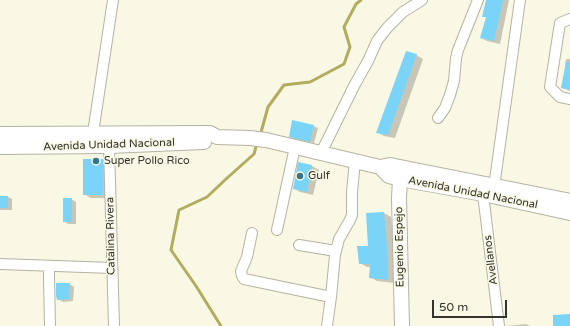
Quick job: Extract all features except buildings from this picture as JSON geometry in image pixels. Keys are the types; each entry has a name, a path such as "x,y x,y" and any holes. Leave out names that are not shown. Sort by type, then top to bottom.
{"main road":[{"name":"Avenida Unidad Nacional","path":"0,134 210,133 217,137 266,140 380,167 389,176 402,174 489,191 570,201"},
{"name":"Avenida Unidad Nacional","path":"0,147 109,146 210,142 217,137"},
{"name":"Eugenio Espejo","path":"402,174 399,198 402,326"},
{"name":"Avenida Unidad Nacional","path":"489,191 570,213"}],"street":[{"path":"93,133 113,0"},
{"path":"321,153 377,41 403,12 422,0"},
{"path":"438,118 445,108 450,95 454,81 458,50 478,0"},
{"name":"Avellanos","path":"499,326 489,191 520,0"},
{"path":"570,20 560,23 550,87 560,97 570,98"},
{"name":"Catalina Rivera","path":"109,146 114,326"},
{"path":"277,230 289,146"},
{"path":"327,326 335,255 339,239 352,215 352,192 355,161"},
{"path":"252,233 247,257 241,271 244,278 331,297"},
{"path":"299,244 336,251"},
{"path":"0,264 112,268"},
{"path":"50,266 50,326"}],"waterway":[{"path":"260,136 268,107 284,85 310,82 344,64 350,47 344,27 356,4 361,0"},
{"path":"221,326 171,250 179,210 207,197 254,154 257,143"}],"place":[{"name":"Super Pollo Rico","path":"96,161"},
{"name":"Gulf","path":"300,176"}]}
